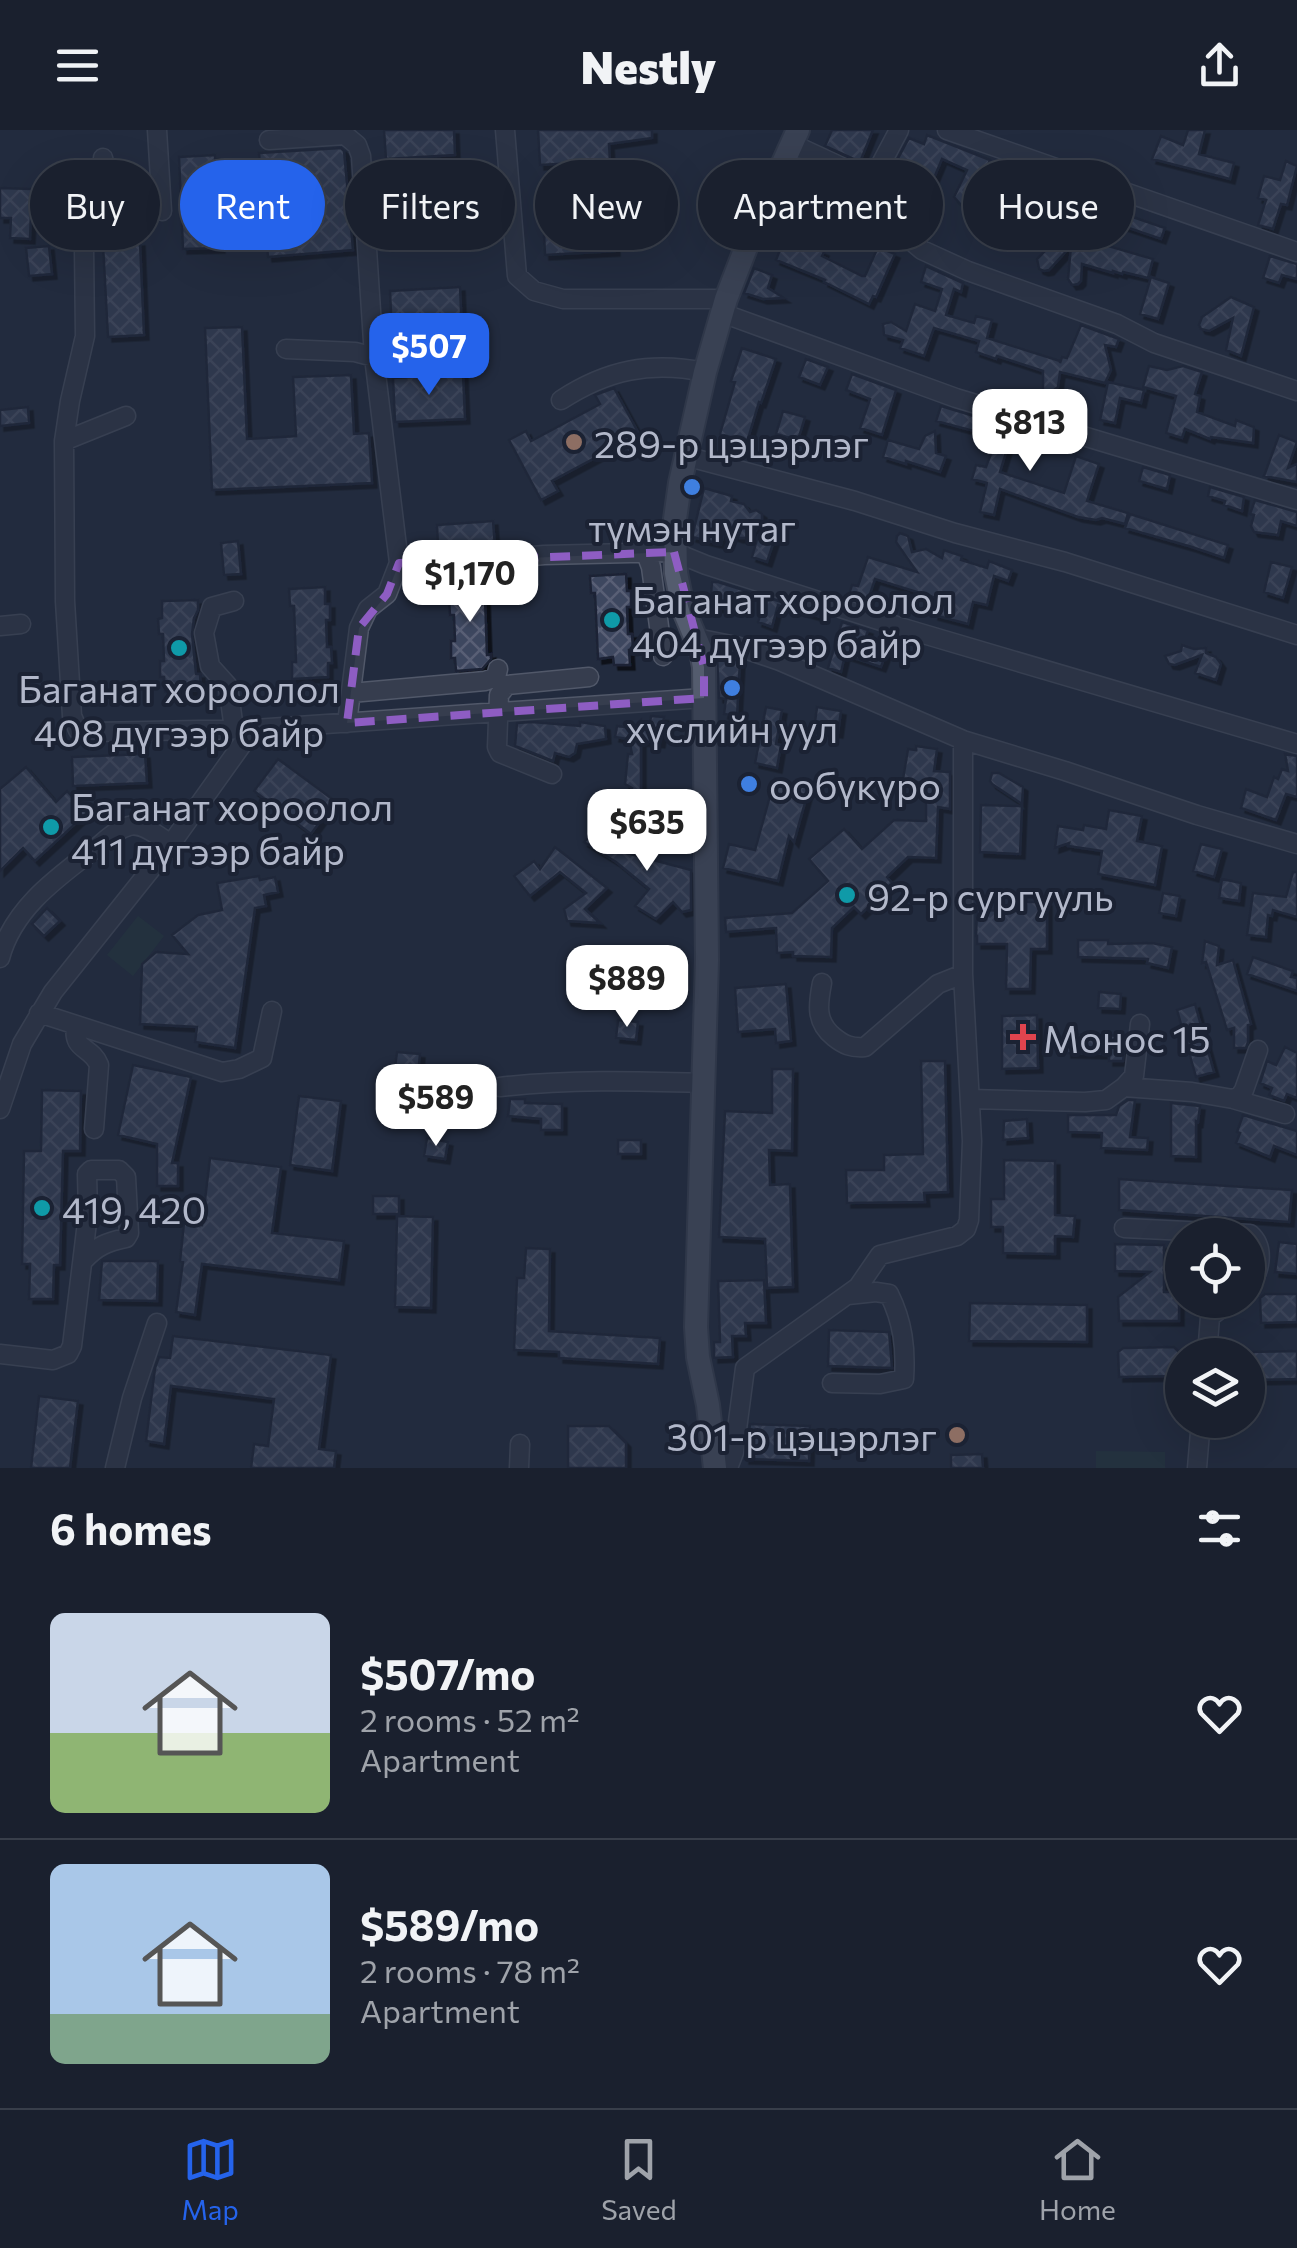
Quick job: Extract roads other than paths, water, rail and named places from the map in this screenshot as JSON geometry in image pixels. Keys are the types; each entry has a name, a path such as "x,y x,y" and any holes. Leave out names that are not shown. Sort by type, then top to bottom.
{"main road":[{"path":"715,1468 696,1326 707,960 704,658 683,608 674,552 675,519 685,456 724,306 795,137"}],"street":[{"path":"157,130 162,211"},
{"path":"506,130 518,276 534,292 563,299 724,306 956,398 1297,500"},
{"path":"883,160 899,130"},
{"path":"947,130 1297,252"},
{"path":"270,140 344,135 357,145 361,156 374,357 398,563 387,594 368,609 359,628 347,723"},
{"path":"795,137 835,160"},
{"path":"103,158 106,166 84,248 85,336 64,442 65,600 72,716 78,730 244,729 704,698"},
{"path":"922,250 968,271 1117,324 1154,344 1297,391"},
{"path":"286,349 354,352 374,357"},
{"path":"561,400 602,377 636,368 705,372"},
{"path":"64,442 126,416"},
{"path":"685,456 1066,562 1297,635"},
{"path":"645,551 664,656"},
{"path":"398,563 674,552 903,628 1297,744"},
{"path":"234,601 212,607 204,632 210,666 228,686 244,729"},
{"path":"0,626 22,624"},
{"path":"696,638 780,661 963,740 1297,844"},
{"path":"351,693 485,681 496,677 498,669"},
{"path":"552,774 500,754 499,695 506,686 589,676"},
{"path":"0,1109 22,1044 39,1013 170,844 244,729"},
{"path":"728,1468 734,1452 744,1368 858,1287 880,1255 957,1236 969,1220 972,1141 963,974 963,740"},
{"path":"0,958 5,938 42,889 115,833 140,825 170,844"},
{"path":"822,982 818,1006 822,1027 839,1042 855,1048 864,1046 938,984 963,974"},
{"path":"39,1013 222,1072 262,1058 272,1011"},
{"path":"970,1099 1106,1100 1134,1076 1140,1024"},
{"path":"76,1025 77,1044 97,1058 99,1064 94,1129"},
{"path":"1233,1100 1244,1090 1258,1050"},
{"path":"500,1087 592,1080 703,1083"},
{"path":"1124,1087 1192,1092 1285,1114"},
{"path":"0,1354 53,1360 68,1354 84,1260 87,1174 90,1170 120,1170 126,1177 129,1233 126,1238 94,1248 84,1260"},
{"path":"1124,1228 1165,1230"},
{"path":"832,1383 904,1380 903,1330 889,1294 847,1294"},
{"path":"116,1468 132,1398 157,1323"},
{"path":"1197,1468 1200,1438"},
{"path":"519,1468 520,1444"}],"place":[{"name":"289-р цэцэрлэг","path":"574,442"},
{"name":"түмэн нутаг","path":"692,487"},
{"name":"Баганат хороолол 404 дүгээр байр","path":"612,620"},
{"name":"Баганат хороолол 408 дүгээр байр","path":"179,648"},
{"name":"хүслийн уул","path":"732,688"},
{"name":"ообүкүро","path":"749,784"},
{"name":"Баганат хороолол 411 дүгээр байр","path":"51,827"},
{"name":"92-р сургууль","path":"847,895"},
{"name":"Монос 15","path":"1023,1037"},
{"name":"419, 420","path":"42,1208"},
{"name":"301-р цэцэрлэг","path":"957,1435"}]}
